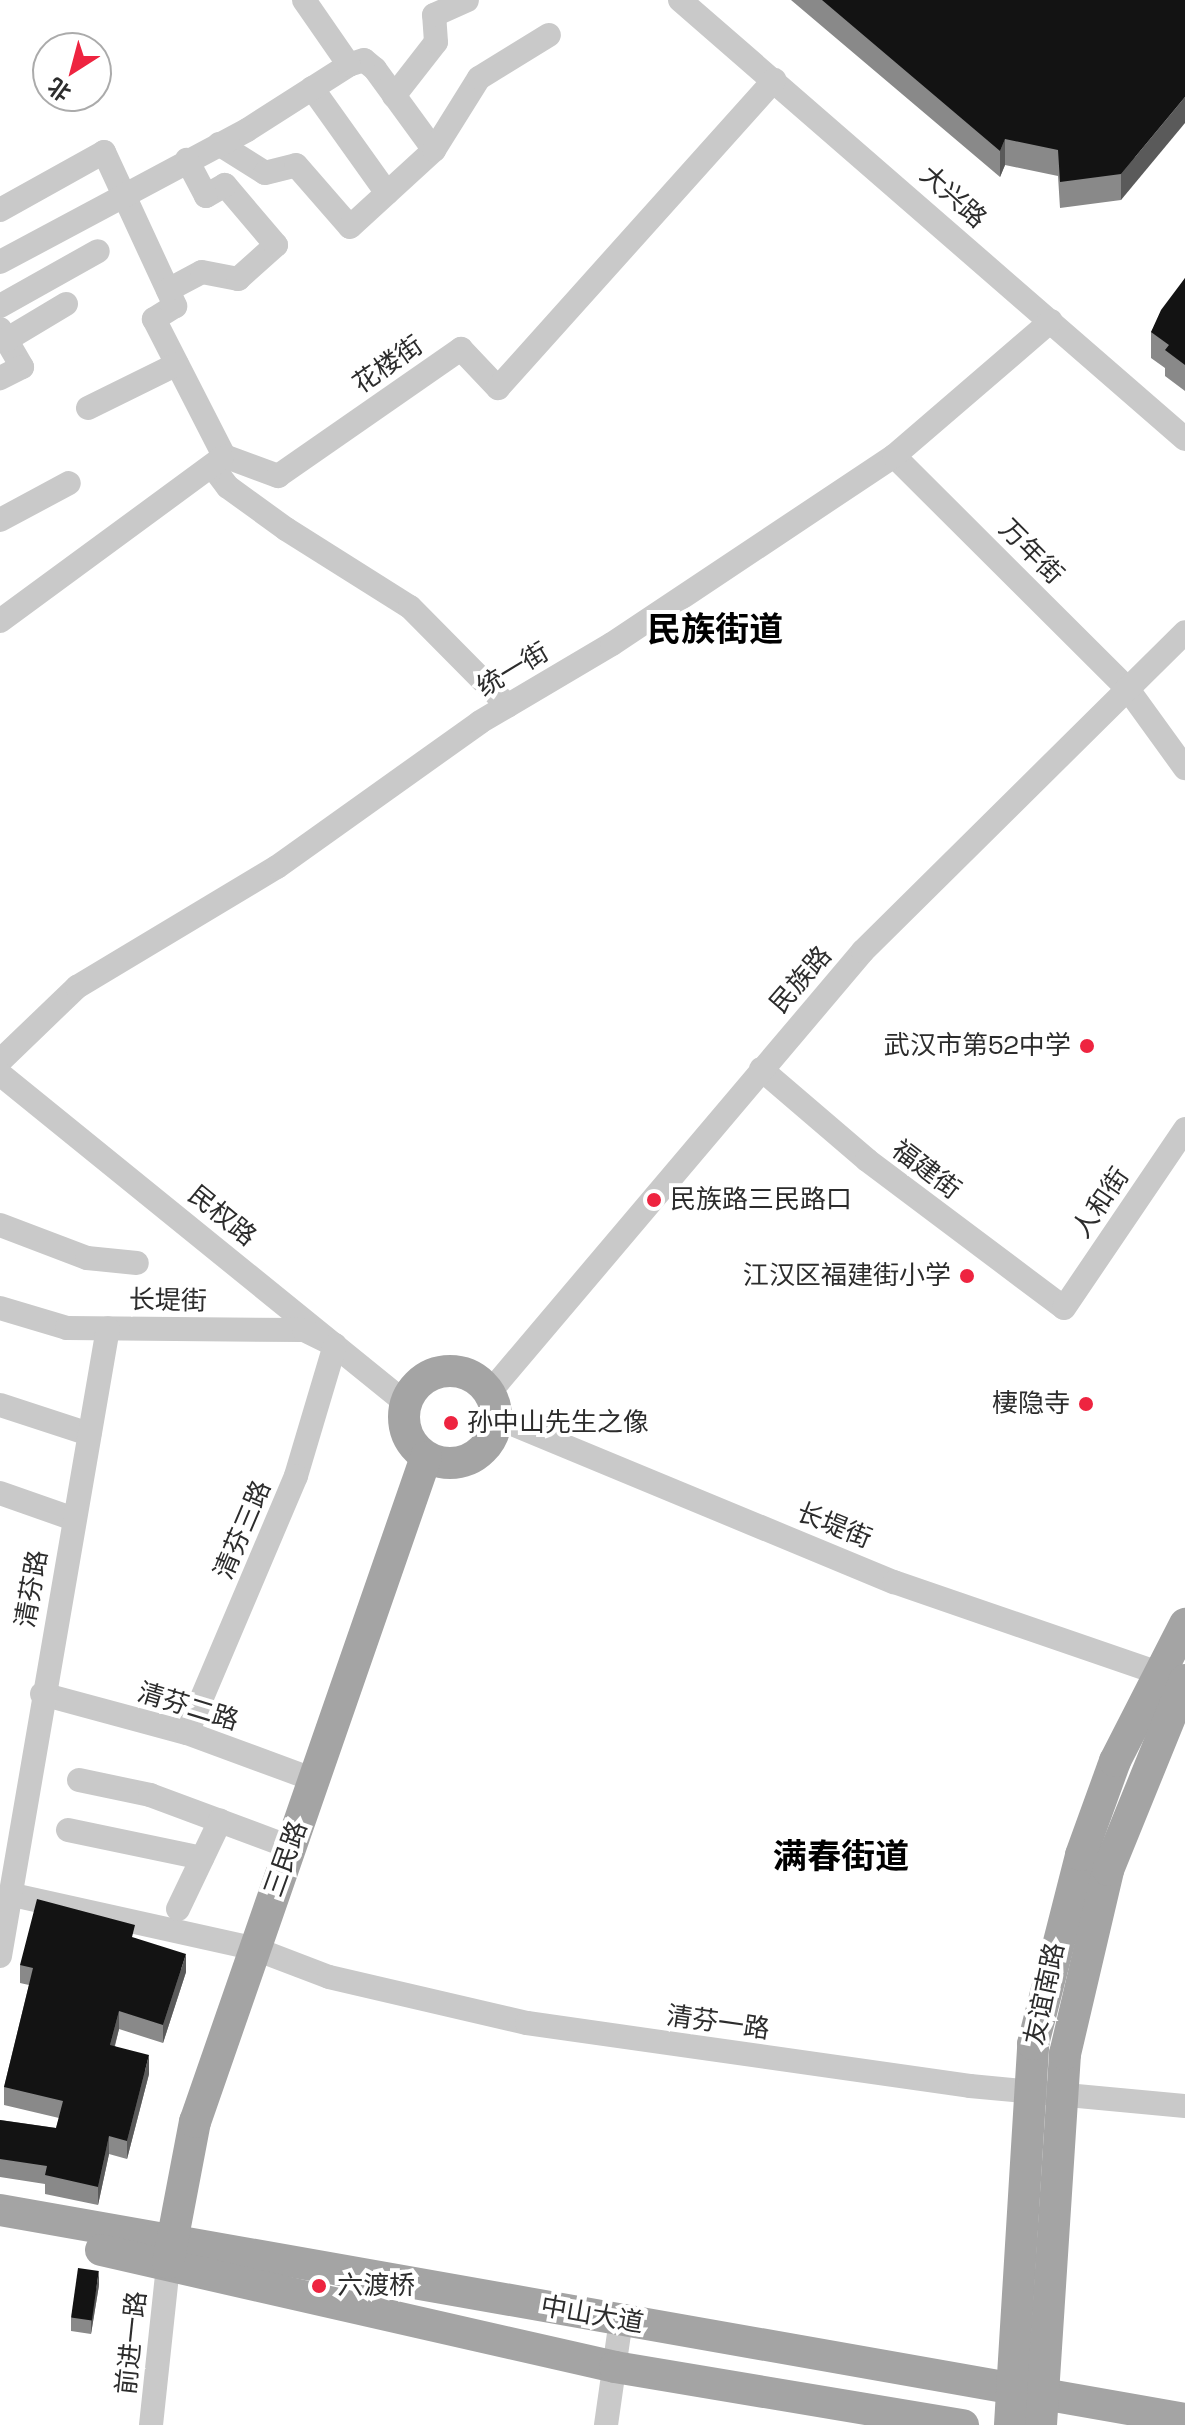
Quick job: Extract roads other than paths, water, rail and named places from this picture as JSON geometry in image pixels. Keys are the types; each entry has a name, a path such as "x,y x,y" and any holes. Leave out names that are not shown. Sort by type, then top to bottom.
{"main road":[{"path":"437,1373 461,1373 492,1405 493,1433 474,1457 441,1462 426,1457 408,1436 407,1404 437,1373"},
{"name":"三民路","path":"169,2254 195,2122 426,1457"},
{"name":"友谊南路","path":"1045,2094 1108,1870 1175,1727 1185,1624"},
{"name":"友谊南路","path":"1010,2425 1033,2404 1052,1957 1081,1855 1178,1679"},
{"name":"中山大道","path":"0,2210 615,2367 963,2425"},
{"name":"中山大道","path":"0,2230 621,2319 1033,2404 1185,2419"}],"street":[{"path":"304,0 349,65"},
{"path":"394,96 436,42 434,15 467,0"},
{"name":"大兴路","path":"680,0 1185,439"},
{"path":"219,144 265,173 296,165 350,227 434,150 479,78 549,35"},
{"path":"0,262 124,191 219,144 349,65 364,60 434,150"},
{"name":"花楼街","path":"218,461 278,476 461,349 498,388 774,80"},
{"path":"312,88 387,193"},
{"path":"0,210 104,152 175,306 154,319 177,364 228,487 286,529 374,578 428,621 508,706"},
{"path":"168,290 202,272 238,279 276,245 225,185 206,196 187,160"},
{"path":"0,306 98,251"},
{"path":"0,378 22,367 3,334 66,304"},
{"name":"统一街","path":"0,1061 77,987 277,867 508,706 894,456 1051,321"},
{"path":"88,408 177,364"},
{"name":"万年街","path":"894,456 1127,688"},
{"path":"0,621 218,461"},
{"path":"1,515 69,483"},
{"name":"民族路","path":"492,1405 761,1069 863,951 1185,632"},
{"path":"1127,688 1185,768"},
{"name":"福建街","path":"761,1069 867,1160 1064,1308"},
{"name":"民权路","path":"0,1074 407,1404"},
{"name":"人和街","path":"1064,1308 1185,1129"},
{"path":"0,1225 87,1258 137,1263"},
{"name":"长堤街","path":"0,1308 67,1328 304,1330 335,1345"},
{"name":"清芬路","path":"1,1949 13,1895 11,1830 42,1694 108,1328"},
{"name":"清芬三路","path":"187,1733 296,1476 335,1345"},
{"path":"0,1405 89,1434"},
{"name":"长堤街","path":"492,1405 894,1582 1178,1679"},
{"path":"0,1493 74,1519"},
{"name":"清芬二路","path":"42,1694 187,1733 315,1780"},
{"path":"79,1780 220,1821 290,1847"},
{"path":"178,1909 220,1821"},
{"path":"68,1830 202,1858"},
{"name":"清芬一路","path":"13,1895 253,1948 329,1977 527,2023 1045,2094 1185,2106"},
{"name":"前进一路","path":"151,2425 169,2254"},
{"path":"606,2425 621,2319"}],"place":[{"name":"武汉市第52中学","path":"1087,1046"},
{"name":"民族路三民路口","path":"654,1200"},
{"name":"江汉区福建街小学","path":"967,1276"},
{"name":"棲隐寺","path":"1086,1404"},
{"name":"孙中山先生之像","path":"451,1423"},
{"name":"六渡桥","path":"319,2286"}],"district":[{"name":"民族街道","path":"715,630"},
{"name":"满春街道","path":"841,1857"}]}
